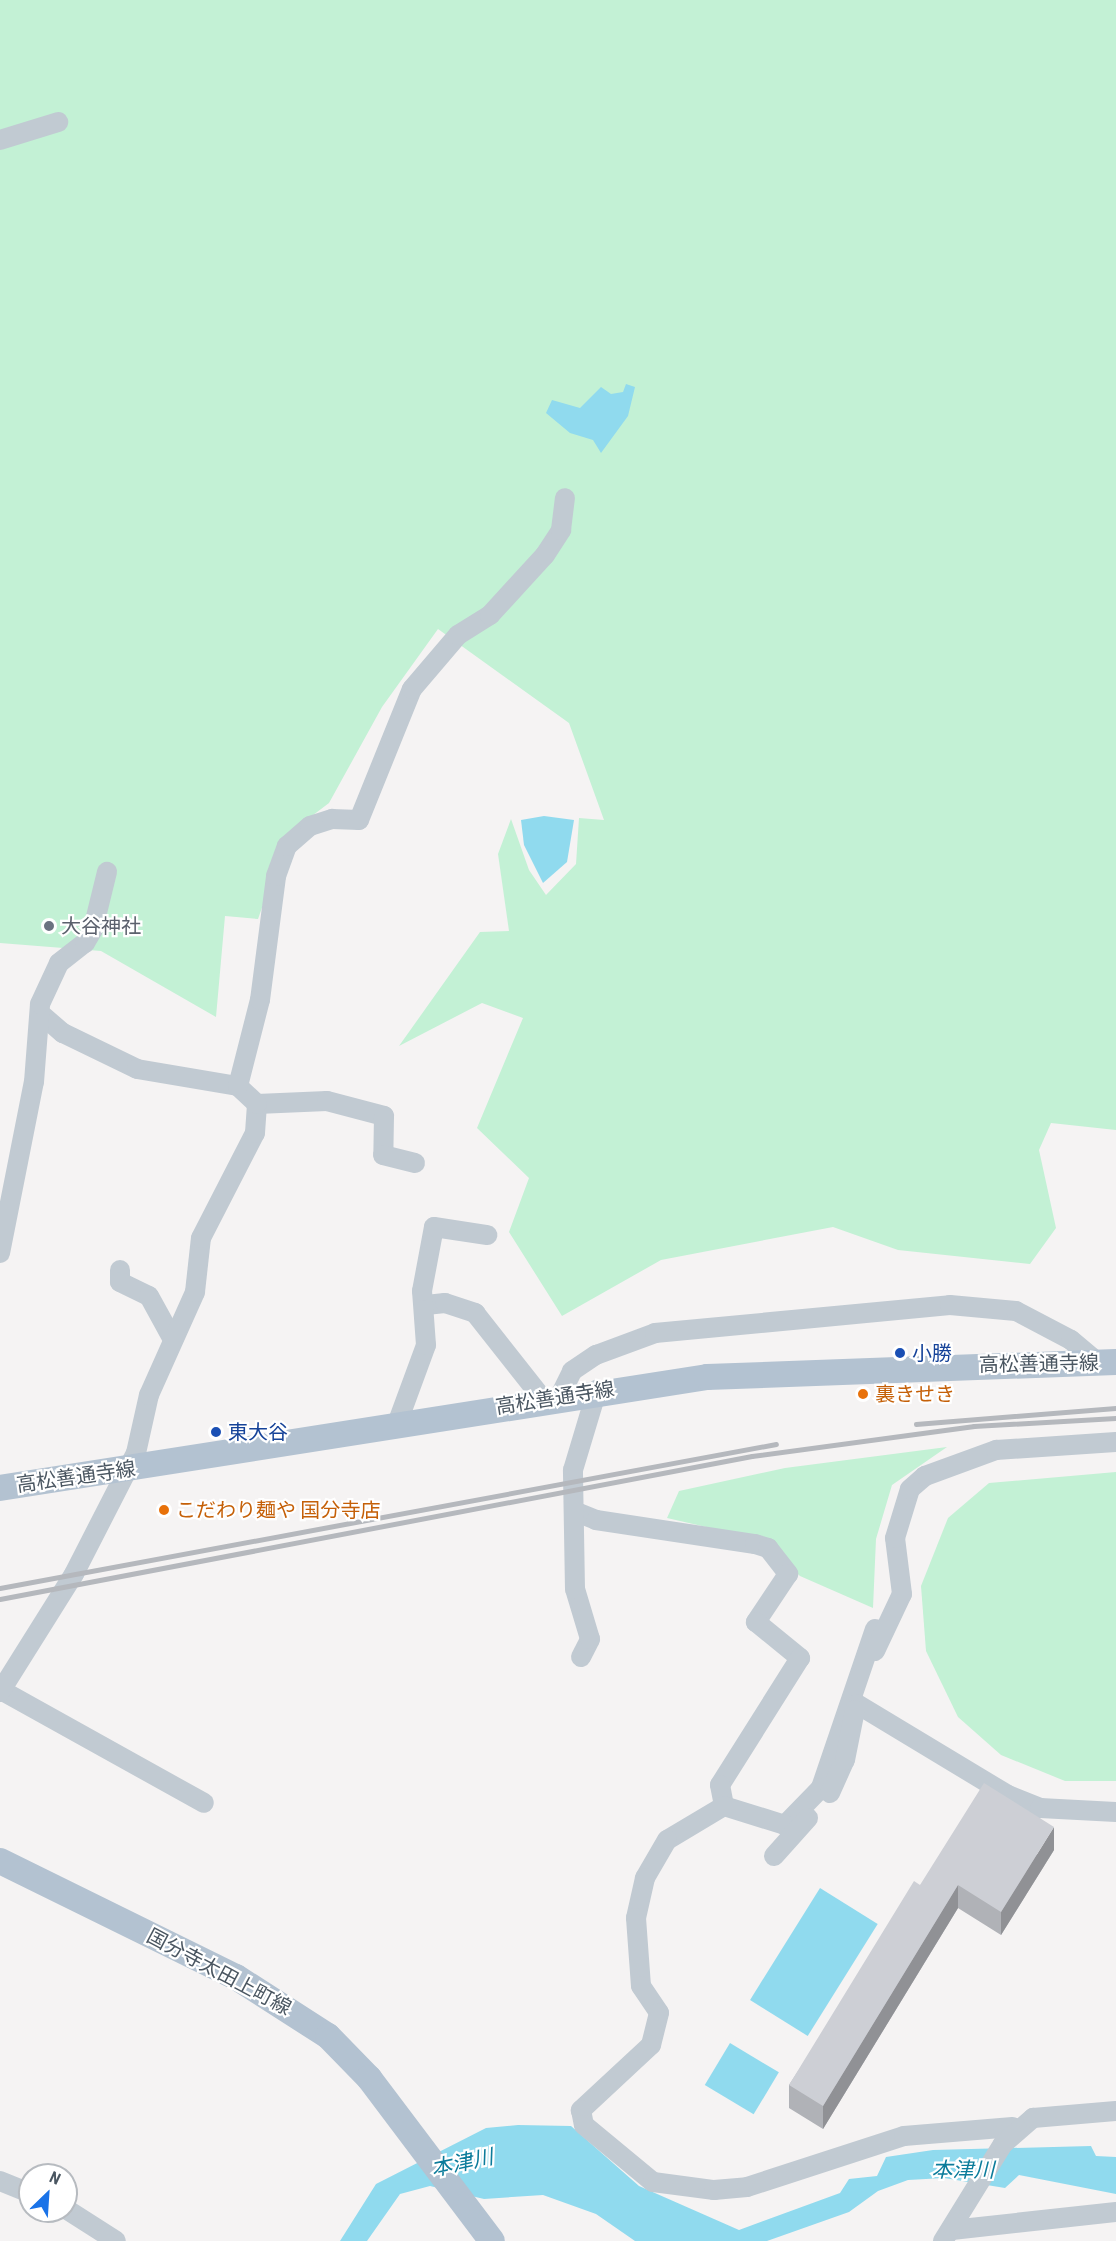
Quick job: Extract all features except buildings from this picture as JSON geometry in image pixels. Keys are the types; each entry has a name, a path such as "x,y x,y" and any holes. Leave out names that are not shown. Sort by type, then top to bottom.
{"main road":[{"name":"高松善通寺線","path":"0,1488 128,1470 597,1390 707,1377 1107,1362"},
{"name":"国分寺太田上町線","path":"0,1861 286,2006 328,2036 361,2070 478,2219 492,2241"}],"street":[{"path":"0,140 58,122"},
{"path":"238,1086 260,1000 276,876 287,846 310,826 332,819 358,820 412,689 458,635 490,615 545,555 561,530 565,498"},
{"path":"0,1253 42,1015 40,1004 59,963 84,943 93,929 107,872"},
{"path":"42,1015 63,1034 137,1069 238,1086 257,1104 327,1101 384,1116 383,1155 415,1162"},
{"path":"204,1803 1,1691 74,1574 128,1470 171,1336 183,1328 195,1292 201,1238 255,1133 257,1104"},
{"path":"397,1424 426,1345 424,1267 434,1227 487,1235"},
{"path":"120,1270 120,1282 149,1296 171,1336"},
{"path":"426,1305 445,1303 475,1313 551,1398 572,1371 596,1355 655,1333 950,1305 1016,1311 1107,1362"},
{"path":"581,1658 590,1639 575,1589 573,1470 597,1390"},
{"path":"1013,2127 904,2136 747,2187 714,2190 653,2182 615,2157 584,2125 581,2110 651,2045 659,2013 641,1986 636,1918 645,1878 667,1840 724,1806 785,1825 822,1788 838,1758 866,1670 902,1594 895,1538 910,1489 925,1476 986,1452 1116,1442"},
{"path":"574,1511 596,1520 755,1544 768,1548 789,1574 756,1622 800,1658 720,1785 724,1806"},
{"path":"774,1856 830,1792 875,1629"},
{"path":"857,1704 1008,1795 1058,1811 1116,1812"},
{"path":"953,2228 1003,2144 1033,2118 1116,2111"},
{"path":"0,2181 18,2188"},
{"path":"953,2228 1116,2212"},
{"path":"78,2217 116,2241"}],"green space":[{"path":"0,0 1116,0 1116,1130 1051,1123 1039,1150 1056,1228 1030,1264 898,1250 833,1227 661,1260 562,1316 509,1232 529,1178 477,1128 523,1018 482,1003 399,1046 480,932 509,931 498,854 511,819 529,870 546,895 576,864 579,818 604,820 569,723 438,629 382,707 329,803 288,834 258,919 225,916 216,1017 101,951 0,943"},
{"path":"947,1447 892,1485 876,1539 873,1608 800,1576 763,1540 667,1518 679,1491 785,1468"},
{"path":"1116,1472 1116,1781 1065,1781 1001,1755 958,1717 926,1651 921,1586 948,1518 989,1483"}],"water":[{"path":"626,384 635,387 628,416 601,453 593,440 570,433 546,413 552,400 580,408 601,387 611,394 623,392"},
{"path":"544,816 574,820 567,862 543,883 524,845 521,820"},
{"path":"820,1888 878,1924 808,2036 750,2000"},
{"path":"730,2043 779,2072 754,2114 705,2085"},
{"name":"本津川","path":"518,2125 571,2126 639,2186 739,2230 840,2193 849,2179 877,2176 886,2157 933,2150 1091,2146 1096,2156 1116,2157 1116,2194 1019,2175 1005,2188 944,2178 908,2180 878,2191 849,2212 767,2241 635,2241 596,2214 543,2195 484,2199 430,2186 400,2194 367,2241 340,2241 376,2184 486,2128"}],"railway":[{"path":"916,1424 1116,1408"},
{"path":"0,1599 752,1456 974,1426 1116,1418"},
{"path":"0,1588 776,1444"}],"place":[{"name":"大谷神社","path":"49,926"},
{"name":"小勝","path":"900,1353"},
{"name":"裏きせき","path":"863,1394"},
{"name":"東大谷","path":"216,1432"},
{"name":"こだわり麺や 国分寺店","path":"164,1510"}]}
